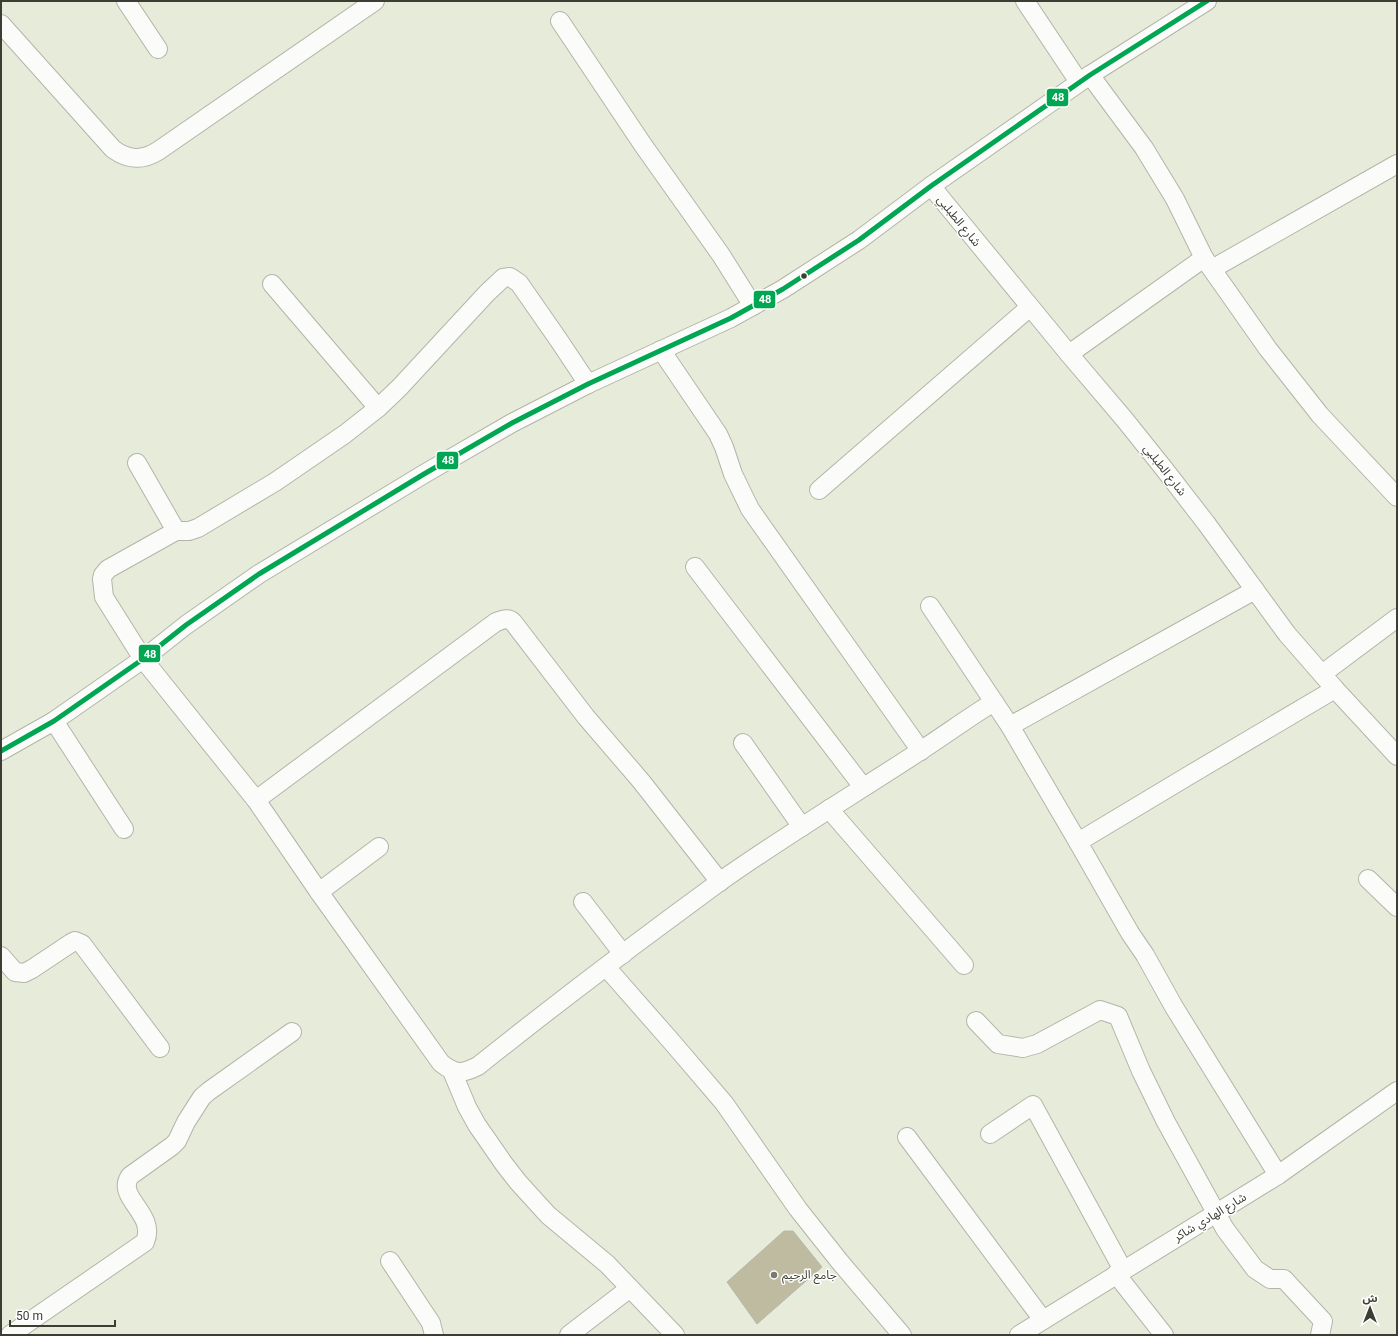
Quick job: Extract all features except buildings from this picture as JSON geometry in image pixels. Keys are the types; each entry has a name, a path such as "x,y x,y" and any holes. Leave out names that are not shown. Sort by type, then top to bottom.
{"street":[{"path":"126,1 158,49"},
{"path":"1,24 113,149 124,156 137,159 146,157 158,151 375,1"},
{"path":"1025,1 1085,78 1144,148 1175,199 1208,263 1268,349 1320,415 1397,497"},
{"path":"1,751 54,721 142,659 186,625 266,570 430,470 512,423 588,384 753,306 783,289 858,240 931,186 1085,78 1207,1"},
{"path":"560,21 721,255 753,306"},
{"path":"1069,354 1208,263 1397,164"},
{"name":"شارع الطبلبي","path":"931,186 1165,470 1206,523 1287,634 1397,756"},
{"path":"588,384 519,283 512,278 503,278 399,388 378,408 344,434 275,482 194,530 176,531 108,570 103,575 102,584 104,597 142,659 256,800 319,892 441,1063 452,1071 461,1073 478,1066 623,954 720,882 862,787 921,751 955,726 994,702"},
{"path":"272,284 378,408"},
{"path":"819,490 1030,307"},
{"path":"662,350 718,434 733,474 750,509 773,544 921,751"},
{"path":"137,463 176,531"},
{"path":"695,567 862,787"},
{"path":"1010,726 1255,590"},
{"path":"930,606 1010,726 1130,934 1145,955 1174,1007 1278,1175"},
{"path":"1322,674 1397,618"},
{"path":"256,800 496,622 509,619 513,622 586,717 641,781 720,882"},
{"path":"1078,842 1335,689"},
{"path":"54,721 124,829"},
{"path":"743,743 802,827"},
{"path":"829,809 964,965"},
{"path":"319,892 379,847"},
{"path":"1368,879 1397,907"},
{"path":"583,902 623,954"},
{"path":"1,956 15,972 24,973 32,970 71,942 76,941 82,944 160,1048"},
{"path":"606,967 724,1103 798,1209 840,1262 902,1335"},
{"path":"976,1020 998,1044 1023,1048 1037,1044 1100,1010 1118,1016 1141,1071 1163,1116 1225,1229 1255,1269 1270,1279 1284,1279 1322,1321 1320,1335"},
{"path":"10,1335 145,1242 148,1235 146,1221 127,1192 126,1183 130,1176 177,1141 196,1105 209,1091 292,1032"},
{"path":"452,1071 467,1107 509,1170 548,1215 594,1252 675,1335"},
{"name":"شارع الهادي شاكر","path":"1019,1335 1278,1175 1396,1094"},
{"path":"990,1134 1033,1105 1120,1272 1164,1335"},
{"path":"907,1137 1043,1320"},
{"path":"390,1261 431,1323 434,1335"},
{"path":"569,1335 630,1288"}],"transit line":[{"name":"48","path":"1,751 54,721 143,659 186,625 259,574 424,474 512,423 588,384 731,318 783,289 859,240 931,186 1090,75 1207,1"}],"place":[{"name":"جامع الرحيم","path":"774,1275"}]}
